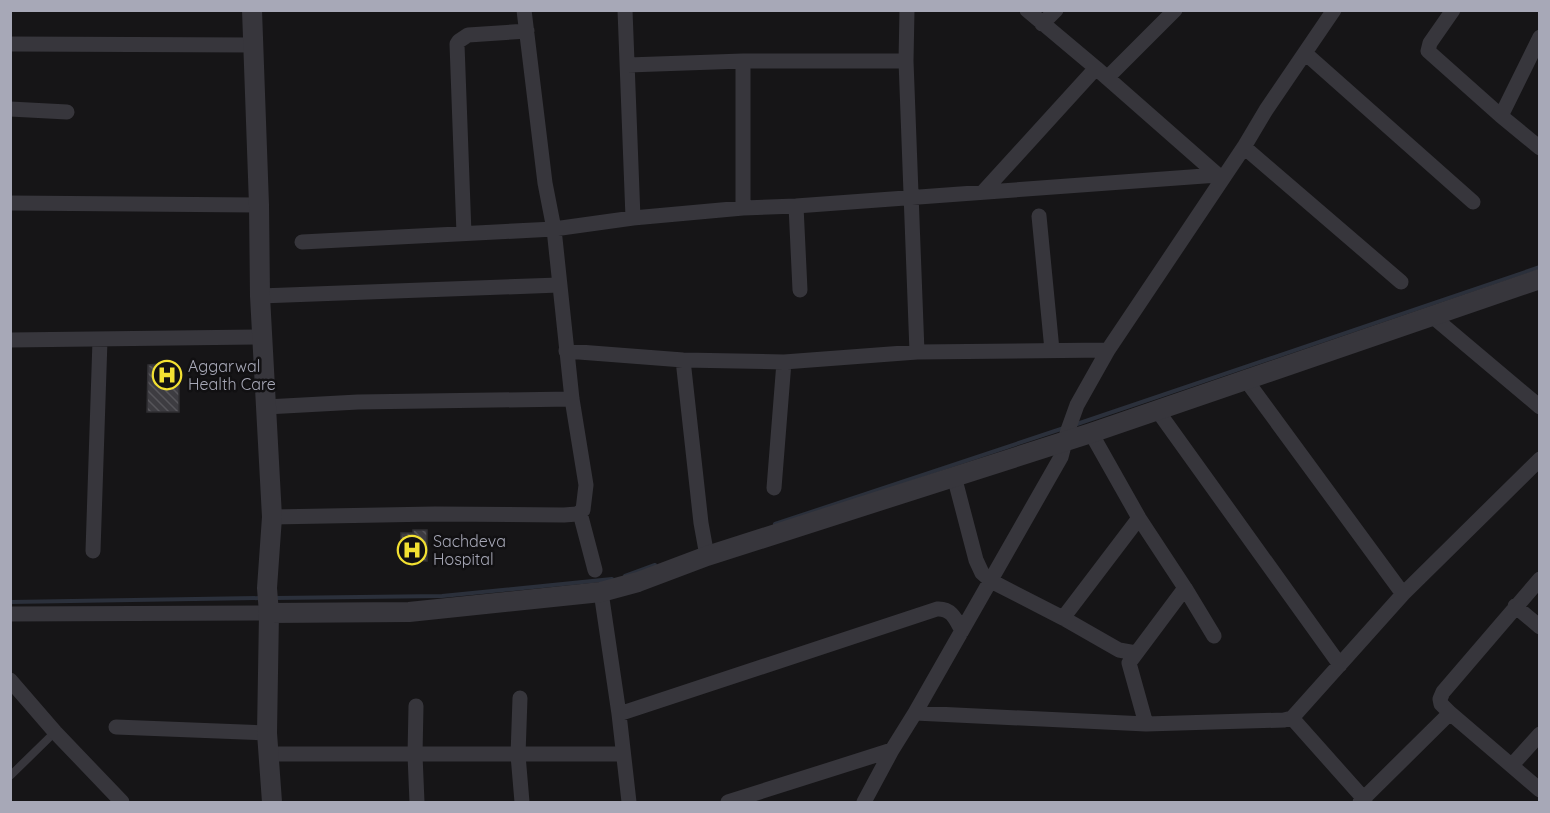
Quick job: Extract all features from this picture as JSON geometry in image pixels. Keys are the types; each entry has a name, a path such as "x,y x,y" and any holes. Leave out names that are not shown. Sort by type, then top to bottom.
{"street":[{"path":"252,10 260,296 272,517 268,602 267,733 272,802"},
{"path":"272,517 435,514 564,515 580,513 583,510 586,485 572,399 554,230 524,10"},
{"path":"625,10 633,218"},
{"path":"908,10 906,61 917,352"},
{"path":"1027,10 1220,177"},
{"path":"1042,24 1056,10"},
{"path":"984,192 1102,73 1175,10"},
{"path":"864,802 1061,457 1077,405 1108,350 1220,177 1244,147 1266,110 1334,10"},
{"path":"1453,10 1430,43 1428,51 1539,147"},
{"path":"464,234 457,44 468,35 527,31"},
{"path":"1501,116 1539,37"},
{"path":"10,44 253,45"},
{"path":"1305,53 1473,202"},
{"path":"628,65 743,61 906,61"},
{"path":"743,61 743,208"},
{"path":"10,108 67,112"},
{"path":"1244,147 1401,282"},
{"path":"302,242 554,230 633,218 743,208 1220,177"},
{"path":"10,203 259,205"},
{"path":"796,206 800,290"},
{"path":"1039,216 1052,350"},
{"path":"10,614 268,602 410,612 602,592 638,582 706,553 954,476 1067,435 1091,433 1539,279"},
{"path":"260,296 560,285"},
{"path":"1431,316 1539,407"},
{"path":"10,340 263,337"},
{"path":"93,551 100,340"},
{"path":"566,351 683,360 784,362 917,352 1108,350"},
{"path":"683,360 700,523 706,553"},
{"path":"774,488 784,362"},
{"path":"1246,380 1403,594"},
{"path":"266,407 358,402 572,399"},
{"path":"1157,410 1340,664"},
{"path":"1091,433 1139,518 1214,636"},
{"path":"915,712 1146,724 1292,718 1403,594 1539,459"},
{"path":"954,476 976,560 982,573 990,581 1063,618 1119,650 1136,653"},
{"path":"580,513 595,570"},
{"path":"1063,618 1139,518"},
{"path":"1539,579 1443,692 1440,699 1441,704 1450,713 1539,790"},
{"path":"1146,724 1129,663 1185,588"},
{"path":"602,592 629,802"},
{"path":"1515,606 1539,627"},
{"path":"619,714 937,609 942,608 951,613 962,631"},
{"path":"10,680 121,802"},
{"path":"519,699 518,755 522,802"},
{"path":"416,706 417,802"},
{"path":"1292,718 1363,801 1450,713"},
{"path":"116,727 267,733"},
{"path":"1512,765 1539,734"},
{"path":"728,802 892,750"},
{"path":"269,754 622,754"}],"lane":[{"path":"10,776 55,732"}],"building":[{"path":"160,364 161,368 179,367 179,412 147,412 148,365"},
{"path":"413,530 427,530 427,561 401,560 401,533 413,533"}],"waterway":[{"path":"1074,425 1540,267"},
{"path":"775,524 1064,428"},
{"path":"625,576 655,565"},
{"path":"275,598 442,596 612,579"},
{"path":"10,602 262,598"}],"place":[{"name":"Aggarwal Health Care","path":"167,375"},
{"name":"Sachdeva Hospital","path":"412,550"}]}
